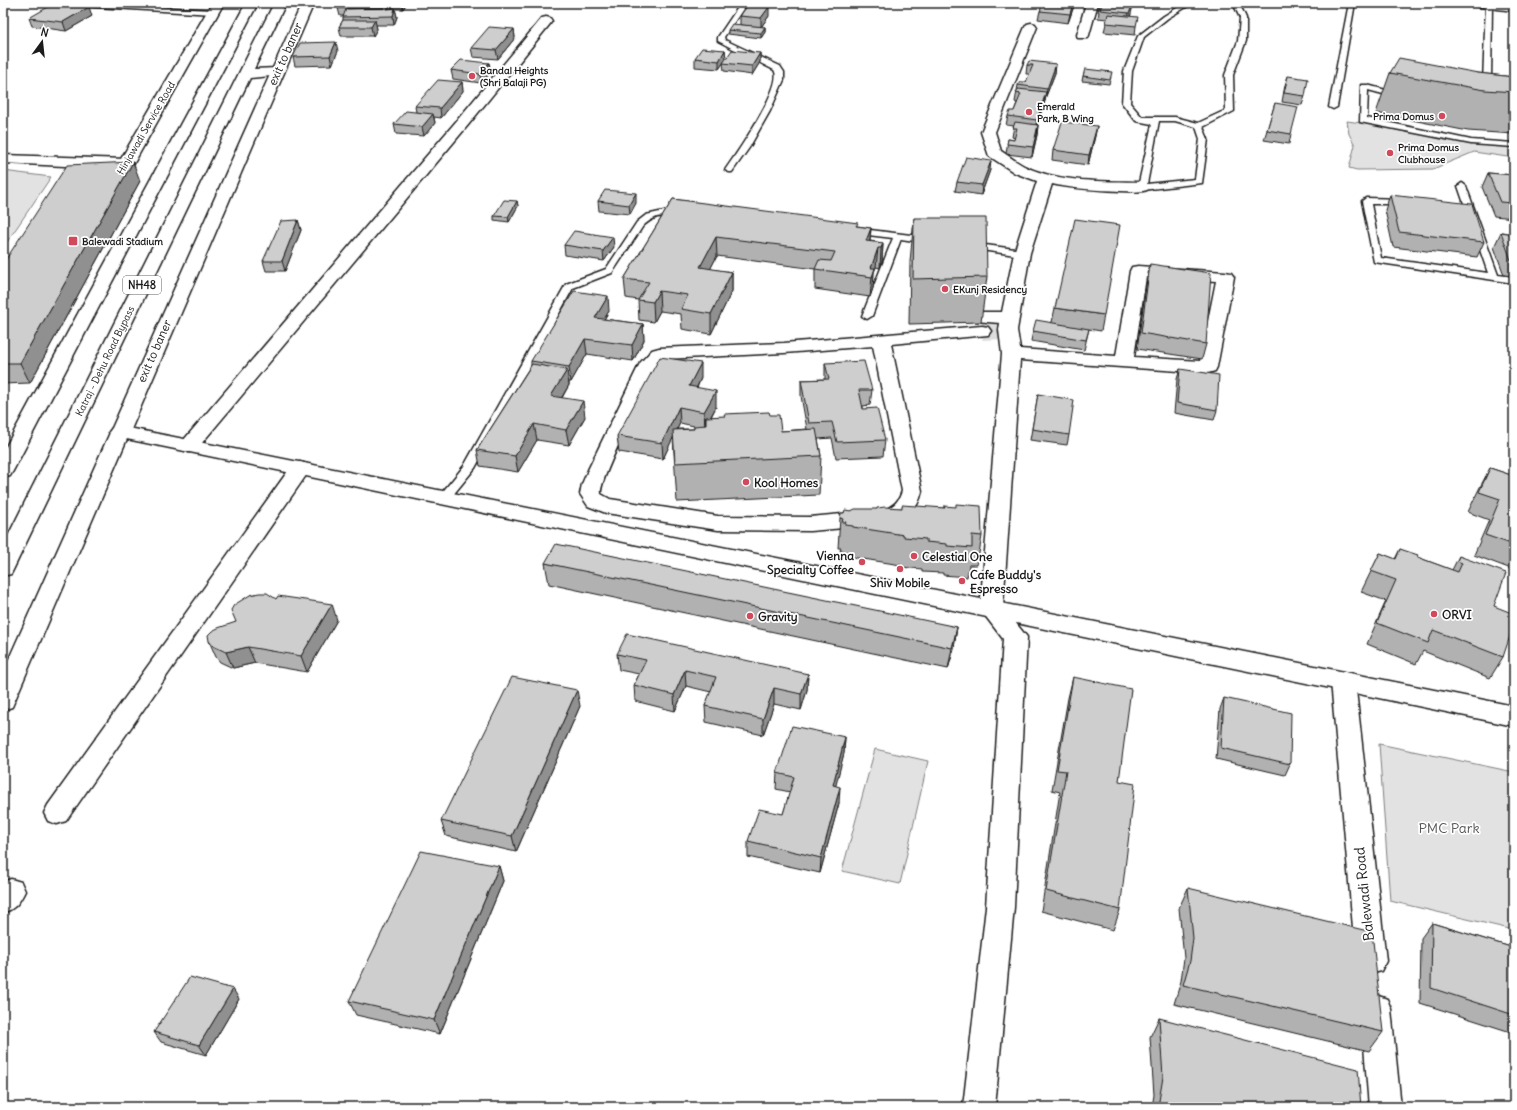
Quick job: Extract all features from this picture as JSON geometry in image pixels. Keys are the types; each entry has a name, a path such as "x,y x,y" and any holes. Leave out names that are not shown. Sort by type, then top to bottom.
{"main road":[{"name":"NH48","path":"3,471 252,3"},
{"name":"Katraj - Dehu Road Bypass","path":"3,568 280,3"},
{"name":"exit to baner","path":"3,700 308,3"},
{"path":"1083,35 1092,3"},
{"path":"1485,3 1514,7"},
{"name":"Hinjawadi Service Road","path":"106,198 215,8"},
{"path":"189,446 464,121 546,21"},
{"path":"1031,27 988,132 994,153 1019,170 1046,178 1080,185 1142,187"},
{"path":"246,74 277,72"},
{"path":"3,159 126,164"},
{"path":"980,1107 1000,907 1015,637 991,609 1011,354 1008,330 1022,253 1046,178"},
{"path":"1011,354 1208,368 1225,277 1138,271 1124,361"},
{"path":"881,341 912,491 906,508 900,512 889,517 810,524 718,523 606,506 596,502 591,496 589,488 649,363 659,354 784,348 881,341 1010,318"},
{"path":"119,432 1514,716"},
{"path":"57,813 300,469"},
{"name":"Balewadi Road","path":"1343,681 1385,1107"}],"lane":[{"path":"140,8 146,3"},
{"path":"174,10 181,3"},
{"path":"729,170 745,148 766,111 780,80 780,72 777,68 722,41 721,37 744,3"},
{"path":"1190,3 1166,17 1142,36 1128,71 1126,103 1138,119 1156,122 1142,187 1199,181 1204,139 1199,126"},
{"path":"1138,119 1175,119 1199,126 1230,111 1229,75 1242,41 1243,18 1236,3"},
{"path":"1333,108 1352,3"},
{"path":"1485,3 1487,83"},
{"path":"81,5 174,10 215,8"},
{"path":"1406,97 1364,87 1363,120 1471,142 1514,145"},
{"path":"1462,186 1466,204 1494,277"},
{"path":"1414,202 1366,201 1377,260 1514,280"},
{"path":"444,498 469,468 569,286 576,282 604,275 609,271 640,224 645,219 662,213 688,216"},
{"path":"843,230 937,241"},
{"path":"868,316 898,236"},
{"path":"960,244 1022,253"}],"green space":[{"path":"1347,121 1397,128 1471,142 1514,145 1514,158 1474,152 1433,169 1357,170 1349,168 1355,145 1349,134"},
{"path":"3,171 51,177 3,248"},
{"name":"PMC Park","path":"1379,744 1514,772 1514,930 1390,901"},
{"path":"875,749 928,761 900,884 842,871"}],"building":[{"path":"55,3 89,7 63,22 29,18"},
{"path":"341,3 391,3 387,9 395,8 393,16 343,17 346,9 385,8 338,8"},
{"path":"1043,3 1073,3 1070,14 1040,11"},
{"path":"1100,3 1133,5 1129,13 1100,10 1102,4 1099,4"},
{"path":"748,5 769,7 761,18 740,16"},
{"path":"1108,14 1138,17 1136,26 1106,23"},
{"path":"343,20 375,20 371,27 339,27"},
{"path":"732,24 765,27 761,33 728,30"},
{"path":"489,27 514,29 496,50 471,48"},
{"path":"336,42 330,56 293,57 300,43"},
{"path":"702,48 725,50 719,61 695,58"},
{"path":"732,50 760,53 752,66 723,63"},
{"path":"1399,58 1478,73 1514,77 1514,92 1485,90 1390,73"},
{"path":"461,60 489,63 480,74 451,70"},
{"path":"1029,61 1056,64 1047,89 1018,85 1020,82 1026,82 1033,65 1027,65"},
{"path":"1085,69 1112,72 1110,80 1083,76"},
{"path":"1288,76 1308,79 1305,96 1284,93"},
{"path":"438,80 462,82 440,108 415,106"},
{"name":"Emerald Park, B Wing","path":"1018,89 1046,92 1037,120 1008,116 1010,111 1014,111 1021,94 1016,93"},
{"path":"1275,103 1298,107 1291,134 1267,130"},
{"path":"406,111 433,114 422,127 394,124"},
{"path":"1015,122 1038,125 1033,147 1007,144 1008,139 1014,140 1017,128 1013,128"},
{"path":"1062,122 1097,126 1089,155 1053,150"},
{"path":"966,157 991,161 982,185 957,182"},
{"name":"Balewadi Stadium","path":"133,162 20,363 3,363 3,264 67,165"},
{"path":"1488,173 1514,175 1514,203 1500,202"},
{"path":"605,190 636,193 629,205 598,201"},
{"path":"1390,195 1472,204 1484,242 1399,232"},
{"path":"673,199 858,223 856,226 871,228 866,241 883,243 881,248 878,248 871,268 875,268 872,277 815,269 819,260 831,261 835,252 716,237 700,267 732,272 711,314 681,309 688,295 659,291 653,302 638,300 649,282 624,279"},
{"path":"504,200 517,201 508,217 494,216"},
{"path":"914,218 986,218 987,277 913,279"},
{"path":"1075,219 1120,225 1104,315 1055,308"},
{"path":"298,220 282,261 263,261 281,221"},
{"path":"574,231 613,237 603,251 564,245"},
{"path":"1501,232 1514,234 1514,260 1511,260"},
{"path":"1150,264 1211,273 1206,344 1141,333"},
{"path":"574,291 608,296 595,318 643,324 632,345 585,339 569,367 531,361"},
{"path":"1036,320 1089,329 1086,340 1033,331"},
{"path":"660,357 701,363 689,386 716,391 704,412 679,407 662,443 617,436"},
{"path":"864,361 872,390 859,390 863,409 877,408 885,440 837,442 832,422 809,423 801,380 829,379 825,363"},
{"path":"532,364 567,370 551,396 583,401 566,430 534,424 515,456 477,450"},
{"path":"1180,369 1219,375 1217,410 1177,403"},
{"path":"1038,394 1074,400 1069,435 1032,429"},
{"path":"769,412 770,415 779,415 781,431 816,429 821,456 675,463 673,430 694,429 694,426 706,425 706,417 725,416 724,414"},
{"path":"1490,468 1514,476 1514,545 1485,535 1500,499 1479,492"},
{"path":"956,504 981,506 982,536 972,535 972,548 947,546 947,544 926,542 926,539 904,537 904,535 853,527 845,525 846,522 842,522 843,519 840,518 841,513 844,513 845,510 851,511 855,509 877,509 885,507 902,508 902,505 945,508 944,506 956,507"},
{"path":"556,544 957,627 952,648 545,563"},
{"name":"ORVI","path":"1400,549 1458,572 1462,563 1457,561 1459,556 1506,573 1494,606 1514,614 1514,624 1503,657 1433,630 1428,643 1377,623 1396,580 1371,571 1380,553 1396,559"},
{"path":"267,593 276,599 278,596 332,604 301,656 248,647 226,652 213,646 209,641 208,635 212,631 236,622 231,610 234,605 250,595"},
{"path":"627,634 808,674 801,694 774,688 763,719 705,706 716,677 685,670 674,695 634,685 646,660 617,654"},
{"path":"512,677 577,690 512,836 441,821"},
{"path":"1073,677 1131,689 1119,781 1135,784 1120,910 1046,891 1066,771 1057,770"},
{"path":"1224,698 1291,713 1290,764 1221,748"},
{"path":"792,726 845,737 833,785 840,787 821,858 748,841 759,809 783,814 794,777 777,773"},
{"path":"421,851 499,866 434,1020 349,1001"},
{"path":"1188,888 1372,932 1383,1032 1183,985 1190,961 1193,938"},
{"path":"1432,923 1514,948 1514,1015 1431,988"},
{"path":"190,977 233,989 199,1045 154,1032"},
{"path":"1159,1018 1358,1069 1361,1107 1158,1107 1163,1077"}],"tunnel":[{"path":"982,331 1008,330"}],"place":[{"name":"Bandal Heights (Shri Balaji PG)","path":"472,76"},
{"name":"Emerald Park, B Wing","path":"1029,112"},
{"name":"Prima Domus","path":"1442,116"},
{"name":"Prima Domus Clubhouse","path":"1390,153"},
{"name":"Balewadi Stadium","path":"73,241"},
{"name":"EKunj Residency","path":"945,289"},
{"name":"Kool Homes","path":"746,482"},
{"name":"Celestial One","path":"914,556"},
{"name":"Vienna Specialty Coffee","path":"862,562"},
{"name":"Shiv Mobile","path":"900,569"},
{"name":"Cafe Buddy's Espresso","path":"962,581"},
{"name":"ORVI","path":"1434,614"},
{"name":"Gravity","path":"750,616"}]}
